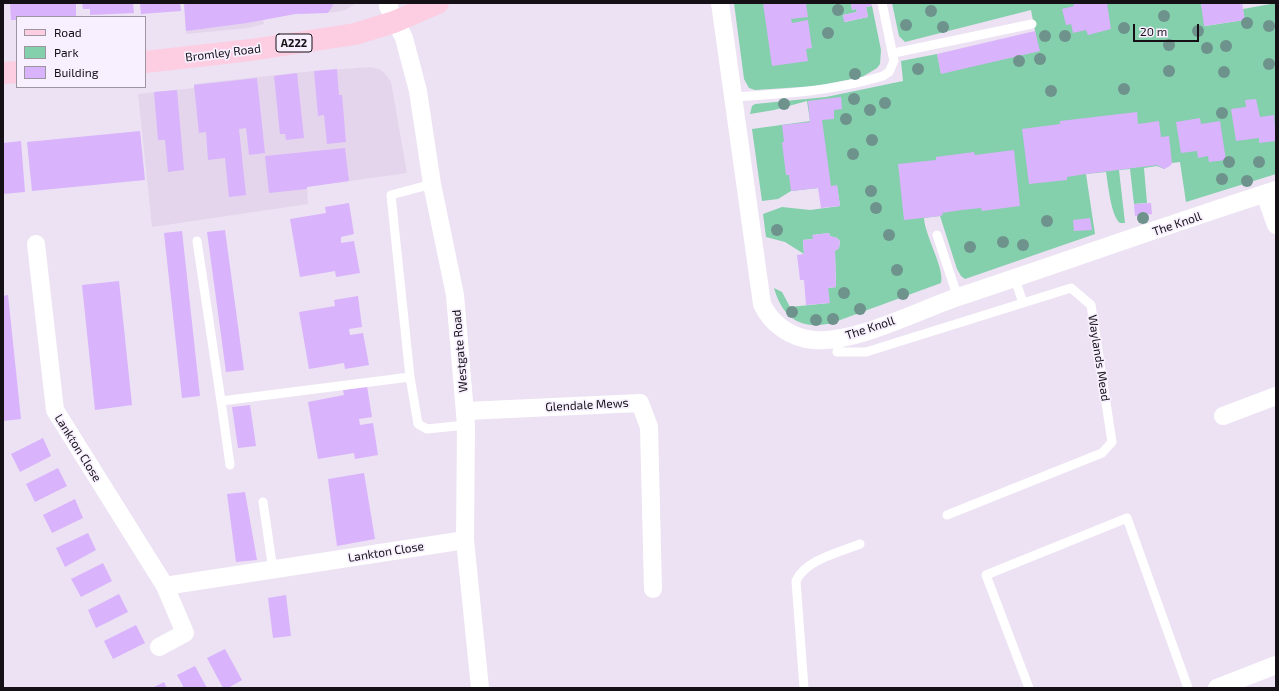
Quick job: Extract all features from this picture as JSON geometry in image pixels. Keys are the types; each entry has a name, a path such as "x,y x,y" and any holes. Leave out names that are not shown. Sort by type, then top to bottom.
{"main road":[{"name":"Bromley Road","path":"146,62 251,50 355,34 391,12 438,3"},
{"path":"3,73 16,72"}],"street":[{"name":"The Knoll","path":"720,3 762,304 767,314 782,328 800,338 814,340 841,338 854,335 1270,192"},
{"name":"Westgate Road","path":"391,12 404,38 418,91 432,184 455,295 466,418 465,540 480,688"},
{"path":"1270,192 1276,225"},
{"name":"Lankton Close","path":"36,244 55,410 165,586 185,632 159,647"},
{"path":"1223,416 1276,396"},
{"name":"Glendale Mews","path":"466,418 640,403 649,427 653,588"},
{"name":"Lankton Close","path":"165,586 465,540"},
{"path":"1217,688 1276,665"}],"lane":[{"path":"733,97 789,94 863,82 883,76 889,72 894,61 894,53 882,3"},
{"path":"894,53 1032,24"},
{"path":"432,184 390,195 410,377 418,424 427,429 466,418"},
{"path":"937,235 958,298"},
{"path":"197,241 230,465"},
{"path":"1015,280 1023,303"},
{"name":"Waylands Mead","path":"841,338 837,352 866,352 1071,288 1091,305 1112,442 1102,454 947,515"},
{"path":"221,401 410,377"},
{"path":"263,502 273,570"},
{"path":"1029,688 986,575 1127,518 1188,688"},
{"path":"804,688 796,581 799,574 810,565 860,544"}],"shaded area":[{"path":"184,3 357,3 345,10 336,12 295,14 263,20 264,24 248,28 186,34"},
{"path":"371,67 381,70 391,82 407,173 307,187 308,204 152,227 138,94 194,88 194,84 314,71"}],"green space":[{"path":"734,3 851,3 852,10 856,9 857,12 843,15 845,22 868,17 866,7 872,6 881,50 880,64 877,68 862,77 816,86 755,90 749,88 744,79"},
{"path":"892,3 1201,3 1205,26 1244,20 1243,9 1276,3 1276,174 1186,202 1180,162 1172,163 1164,169 1157,166 1144,168 1147,203 1134,204 1130,169 1119,170 1125,223 1120,223 1114,214 1112,207 1106,172 1086,174 1095,234 965,279 961,276 957,269 940,216 924,218 925,225 938,261 941,283 832,323 811,325 795,320 782,308 774,288 782,292 790,307 829,303 828,288 836,287 835,251 839,248 840,241 837,238 830,236 829,233 813,235 813,239 803,240 804,254 785,242 766,237 763,214 782,207 810,210 840,206 837,186 791,191 778,199 762,201 752,129 810,121 807,101 774,110 750,114 752,106 755,104 826,97 903,81 901,61 937,54 941,73 1039,51 1031,10 905,42 899,36"}],"building":[{"path":"10,3 76,3 76,16 16,16 16,20 11,20"},
{"path":"82,3 133,3 134,13 90,15 90,9 83,9"},
{"path":"140,3 180,3 181,11 141,14"},
{"path":"184,3 333,3 333,5 328,13 295,14 247,23 186,31"},
{"path":"763,3 806,3 808,17 791,19 792,23 808,20 812,48 806,49 808,61 772,66"},
{"path":"851,3 871,3 872,6 866,7 868,17 844,22 843,15 857,12 856,9 852,10"},
{"path":"1073,3 1107,3 1111,29 1088,35 1086,30 1073,33 1071,24 1066,25 1062,9 1074,6"},
{"path":"1201,3 1242,3 1245,20 1204,26"},
{"path":"1035,31 1040,51 941,74 937,54"},
{"path":"337,69 339,95 342,95 346,142 327,144 324,115 318,116 314,71"},
{"path":"297,73 304,138 286,140 285,134 280,134 274,76"},
{"path":"257,78 265,153 249,155 246,128 239,129 246,195 229,197 225,158 208,160 206,132 199,133 194,85"},
{"path":"177,90 184,170 168,172 165,140 158,140 154,92"},
{"path":"841,97 842,109 834,110 834,119 822,120 831,186 837,185 840,206 821,208 818,188 791,191 789,175 786,175 782,142 784,142 782,125 810,122 808,101"},
{"path":"1256,99 1260,117 1274,115 1276,141 1259,143 1259,138 1236,141 1231,109 1246,107 1245,100"},
{"path":"1137,112 1138,124 1159,121 1161,137 1169,136 1172,163 1170,166 1164,169 1157,165 1086,174 1067,177 1067,180 1029,184 1022,129 1060,124 1060,121"},
{"path":"1200,118 1201,124 1220,121 1226,160 1209,162 1208,156 1198,158 1197,151 1181,153 1176,122"},
{"path":"140,131 145,180 32,191 27,142"},
{"path":"21,141 25,192 3,194 3,143"},
{"path":"345,148 349,181 307,187 307,189 269,193 265,156"},
{"path":"1014,150 1020,206 982,211 981,208 962,210 942,213 943,215 940,216 904,220 898,164 936,160 936,157 974,152 975,155"},
{"path":"349,203 354,234 341,237 341,243 354,241 360,273 336,277 335,271 300,277 290,219 326,213 325,207"},
{"path":"1151,203 1152,214 1135,216 1134,204"},
{"path":"1090,218 1092,230 1074,231 1073,220"},
{"path":"225,230 244,370 226,372 207,232"},
{"path":"182,231 200,396 182,398 164,233"},
{"path":"829,233 830,236 837,238 840,241 839,248 835,251 836,287 828,288 830,303 806,305 804,280 800,280 797,255 804,254 803,240 813,239 812,235"},
{"path":"119,281 132,405 95,410 82,285"},
{"path":"8,295 21,419 3,421 3,296"},
{"path":"358,296 362,327 349,329 350,335 363,333 369,365 345,369 344,363 309,369 299,312 335,306 334,300"},
{"path":"367,386 372,417 359,419 360,425 373,423 378,455 355,459 354,453 318,459 308,402 344,395 343,390"},
{"path":"250,405 256,446 238,448 232,407"},
{"path":"43,438 51,456 20,472 11,454"},
{"path":"58,468 67,486 35,502 26,484"},
{"path":"364,473 375,539 337,546 328,479"},
{"path":"245,492 257,560 236,562 227,494"},
{"path":"75,499 83,518 52,533 43,515"},
{"path":"88,533 96,550 65,567 56,548"},
{"path":"103,563 112,581 81,597 71,579"},
{"path":"119,594 128,612 96,628 88,610"},
{"path":"286,595 291,636 273,638 268,598"},
{"path":"136,625 145,643 113,659 104,641"},
{"path":"225,649 242,680 228,688 223,688 207,658"},
{"path":"195,666 207,688 184,688 177,675"},
{"path":"164,682 167,688 152,688"}]}
